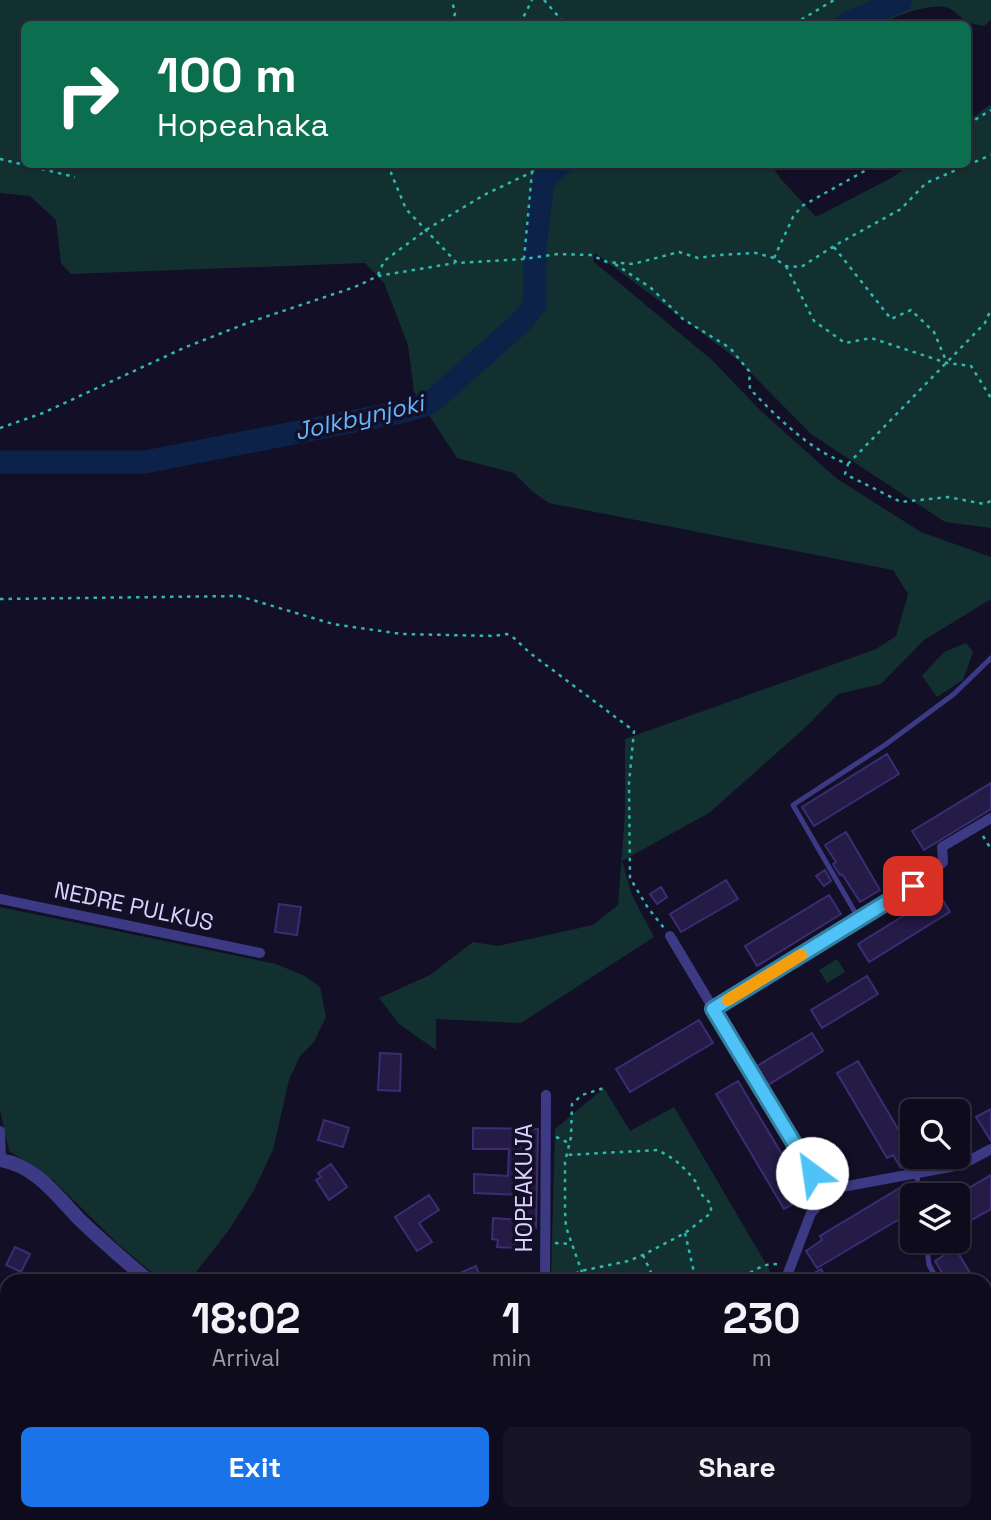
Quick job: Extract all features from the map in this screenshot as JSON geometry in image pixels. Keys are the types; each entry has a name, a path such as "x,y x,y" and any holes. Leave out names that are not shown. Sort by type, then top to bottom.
{"street":[{"path":"713,1009 931,874 943,862 942,847 991,818"},
{"name":"NEDRE PULKUS","path":"0,899 260,953"},
{"path":"670,936 826,1197"},
{"name":"HOPEAKUJA","path":"545,1274 546,1095"},
{"path":"0,1131 1,1160 23,1166 36,1174 96,1235 141,1274"},
{"path":"788,1274 811,1213 826,1197 842,1187 961,1165 991,1149"}],"lane":[{"path":"859,919 793,805 885,745 945,701 991,658"},
{"path":"916,1172 918,1183"},
{"path":"928,1253 929,1265 935,1274"}],"path":[{"path":"452,0 455,14 452,21"},
{"path":"522,21 533,0"},
{"path":"544,0 562,21"},
{"path":"799,21 834,0"},
{"path":"971,122 991,110"},
{"path":"971,164 991,155"},
{"path":"0,159 21,164"},
{"path":"38,168 75,177"},
{"path":"394,168 391,173 406,209 457,263"},
{"path":"378,276 384,261 426,230 484,195 536,168"},
{"path":"774,258 793,216 802,206 870,168"},
{"path":"786,266 801,267 901,209 926,183 961,168"},
{"path":"524,259 532,172"},
{"path":"834,246 891,318 911,310 933,332 947,363"},
{"path":"614,264 633,264 679,252 698,258 756,253 774,258 786,266 814,321 845,343 871,338 947,363 971,366 991,398"},
{"path":"0,428 43,413 186,346 250,321 355,287 378,276 457,263 558,254 591,256 614,264 651,288 683,319 730,348 749,371 750,389 768,408 827,457 848,464"},
{"path":"991,309 985,323 848,464 845,474 901,502 948,498 984,504 991,501"},
{"path":"0,599 239,596 333,624 401,634 507,634 634,731 629,783 630,878 648,908 670,936"},
{"path":"977,827 991,849"},
{"path":"582,1274 566,1227 566,1155 571,1137 572,1104 582,1095 604,1088"},
{"path":"566,1155 658,1150 675,1160 696,1182 700,1193 711,1204 711,1213 685,1233 643,1255 628,1262 575,1274"},
{"path":"685,1233 694,1274"},
{"path":"545,1242 572,1244"},
{"path":"643,1255 652,1274"},
{"path":"753,1273 766,1264 778,1263 786,1274"}],"green space":[{"path":"0,0 991,0 991,20 984,26 968,21 951,9 943,7 915,10 887,21 21,21 21,168 773,168 816,217 906,168 971,168 971,119 991,104 991,528 945,522 811,434 738,360 595,253 593,261 712,360 761,411 836,478 921,532 991,557 991,599 924,640 881,684 838,694 807,726 709,813 622,861 632,895 654,937 521,1023 436,1019 436,1050 399,1024 379,998 430,975 473,942 498,946 593,925 618,905 625,813 625,739 876,649 896,636 908,594 893,570 549,503 514,473 457,458 414,392 408,345 384,283 365,263 71,274 61,263 56,220 30,196 0,193"},
{"path":"966,643 973,652 963,680 937,697 922,676 944,652"},
{"path":"0,907 276,964 305,976 320,987 326,1017 314,1042 300,1056 289,1080 273,1150 254,1190 229,1230 194,1274 154,1274 119,1245 53,1180 9,1151 0,1110"},
{"path":"837,959 845,972 827,983 819,970"},
{"path":"604,1088 630,1131 674,1107 772,1274 551,1274 555,1129"}],"building":[{"path":"887,754 899,774 814,826 802,807"},
{"path":"991,783 991,809 924,850 912,831"},
{"path":"846,832 880,890 860,902 833,864 836,862 825,845"},
{"path":"825,870 831,881 824,886 816,876"},
{"path":"726,880 738,899 681,932 670,914"},
{"path":"661,887 667,897 657,904 650,894"},
{"path":"939,894 950,912 869,962 858,944"},
{"path":"829,895 841,914 757,966 745,946"},
{"path":"279,904 301,907 297,935 275,932"},
{"path":"867,976 878,994 822,1028 811,1010"},
{"path":"699,1020 713,1043 630,1092 616,1069"},
{"path":"812,1033 823,1051 768,1085 757,1066"},
{"path":"380,1053 401,1054 400,1091 378,1090"},
{"path":"858,1061 900,1132 900,1166 893,1155 887,1158 837,1073"},
{"path":"738,1081 807,1196 784,1209 716,1094"},
{"path":"991,1109 991,1141 976,1117"},
{"path":"324,1120 349,1128 343,1147 318,1140"},
{"path":"473,1128 538,1129 536,1228 529,1228 528,1244 515,1243 515,1248 497,1247 498,1240 492,1239 493,1218 521,1220 521,1195 474,1193 474,1174 508,1176 509,1149 473,1149"},
{"path":"331,1164 347,1187 329,1200 316,1180 321,1177 318,1173"},
{"path":"991,1175 991,1209 970,1221 970,1187"},
{"path":"900,1188 900,1219 817,1268 806,1251 822,1240 820,1236"},
{"path":"429,1195 439,1210 419,1223 432,1242 417,1251 395,1217"},
{"path":"15,1247 30,1254 21,1272 6,1265"},
{"path":"947,1253 958,1253 971,1274 943,1274 935,1261"},
{"path":"476,1266 479,1274 463,1274 462,1272"}],"waterway":[{"name":"Jolkbynjoki","path":"853,21 901,0"},
{"name":"Jolkbynjoki","path":"0,462 145,462 401,412 429,404 521,322 535,305 535,248 543,181 557,168"}],"slow traffic":[{"path":"728,1000 801,955"}],"route":[{"path":"812,1173 713,1009 913,886"}]}
